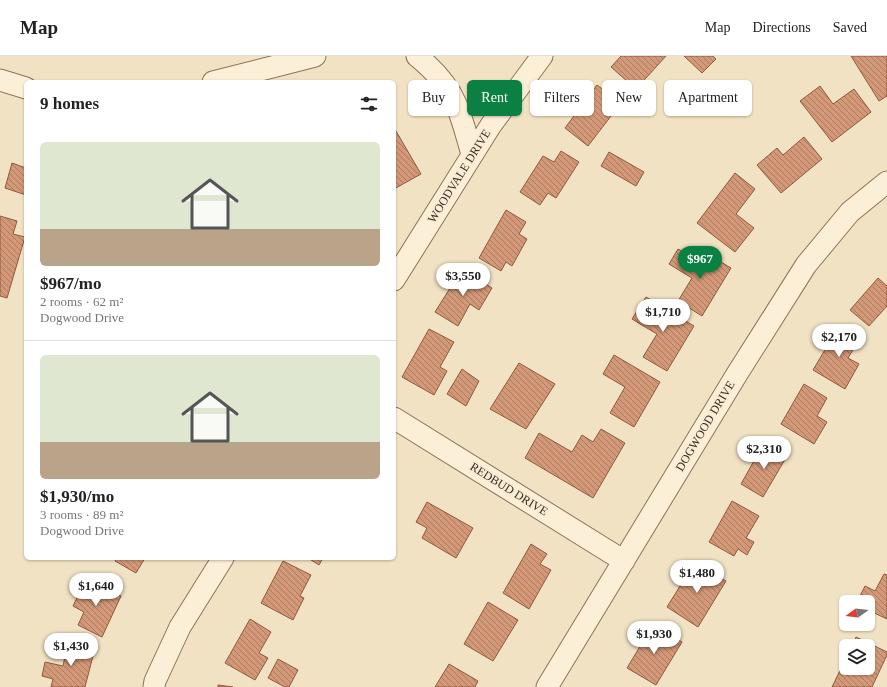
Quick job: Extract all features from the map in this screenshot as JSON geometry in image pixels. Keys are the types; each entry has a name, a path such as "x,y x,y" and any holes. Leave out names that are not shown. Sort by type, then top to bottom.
{"street":[{"path":"221,80 315,56"},
{"path":"417,56 442,81 456,103 472,154"},
{"name":"WOODVALE DRIVE","path":"396,277 490,124 542,56"},
{"path":"0,80 24,87"},
{"name":"DOGWOOD DRIVE","path":"547,687 737,374 806,265 850,212 887,182"},
{"name":"REDBUD DRIVE","path":"396,419 624,561"},
{"path":"154,687 180,627 222,560"}],"building":[{"path":"621,56 666,56 644,80 626,80 611,67"},
{"path":"684,56 713,56 716,59 702,73"},
{"path":"851,56 887,56 887,96 879,101"},
{"path":"597,85 602,89 602,116 611,116 588,146 565,128 574,116 594,116 594,89"},
{"path":"820,86 833,104 854,89 871,112 832,142 800,101"},
{"path":"396,131 421,174 396,188"},
{"path":"804,137 822,159 781,193 757,165 777,148 783,155"},
{"path":"561,151 579,162 556,198 548,193 540,205 520,192 543,156 554,162"},
{"path":"609,152 644,172 636,186 601,166"},
{"path":"12,163 24,167 24,194 5,188"},
{"path":"735,173 755,189 736,214 754,228 735,252 697,223"},
{"path":"506,210 526,222 519,234 527,239 512,266 506,262 501,271 479,258"},
{"path":"0,216 17,221 13,234 24,237 24,240 7,298 0,296"},
{"path":"678,249 700,262 706,253 731,268 702,316 678,301 692,278 669,264"},
{"path":"462,269 492,288 479,310 470,304 458,326 435,312"},
{"path":"878,278 887,286 887,306 869,326 850,310"},
{"path":"646,297 694,326 667,371 643,357 657,334 632,319"},
{"path":"839,326 860,338 848,358 859,364 845,389 813,370"},
{"path":"429,329 454,342 440,367 447,371 434,395 402,377"},
{"path":"614,355 660,382 634,427 610,413 625,387 603,374"},
{"path":"519,363 555,384 526,429 490,409"},
{"path":"462,369 479,381 466,406 447,394"},
{"path":"804,384 827,398 817,416 827,422 814,444 781,424"},
{"path":"601,429 625,443 593,498 525,458 539,433 572,452 582,435 593,442"},
{"path":"764,443 787,456 763,497 741,484"},
{"path":"732,501 759,516 746,538 754,542 747,555 738,549 734,556 709,542"},
{"path":"427,502 473,528 456,558 422,538 427,528 416,522"},
{"path":"531,544 547,554 540,564 551,570 529,609 503,593"},
{"path":"116,560 144,560 136,573 115,561"},
{"path":"311,560 322,560 319,565"},
{"path":"283,561 311,575 300,596 304,598 293,620 261,603"},
{"path":"695,562 726,581 698,627 667,607"},
{"path":"884,574 887,575 887,619 875,613 875,595 860,595 865,586 875,591"},
{"path":"86,579 121,596 102,637 78,625 84,612 73,606"},
{"path":"488,602 518,620 493,661 464,644"},
{"path":"250,619 271,632 259,653 268,658 255,680 225,663"},
{"path":"653,625 682,642 656,685 627,668"},
{"path":"68,642 95,648 85,687 51,687 53,679 42,676 45,662 63,666"},
{"path":"875,646 887,652 872,687 832,687 839,672 839,675 875,675"},
{"path":"278,659 298,670 289,687 285,687 268,678"},
{"path":"449,664 478,681 475,687 435,687"},
{"path":"218,685 233,687 218,687"}]}
